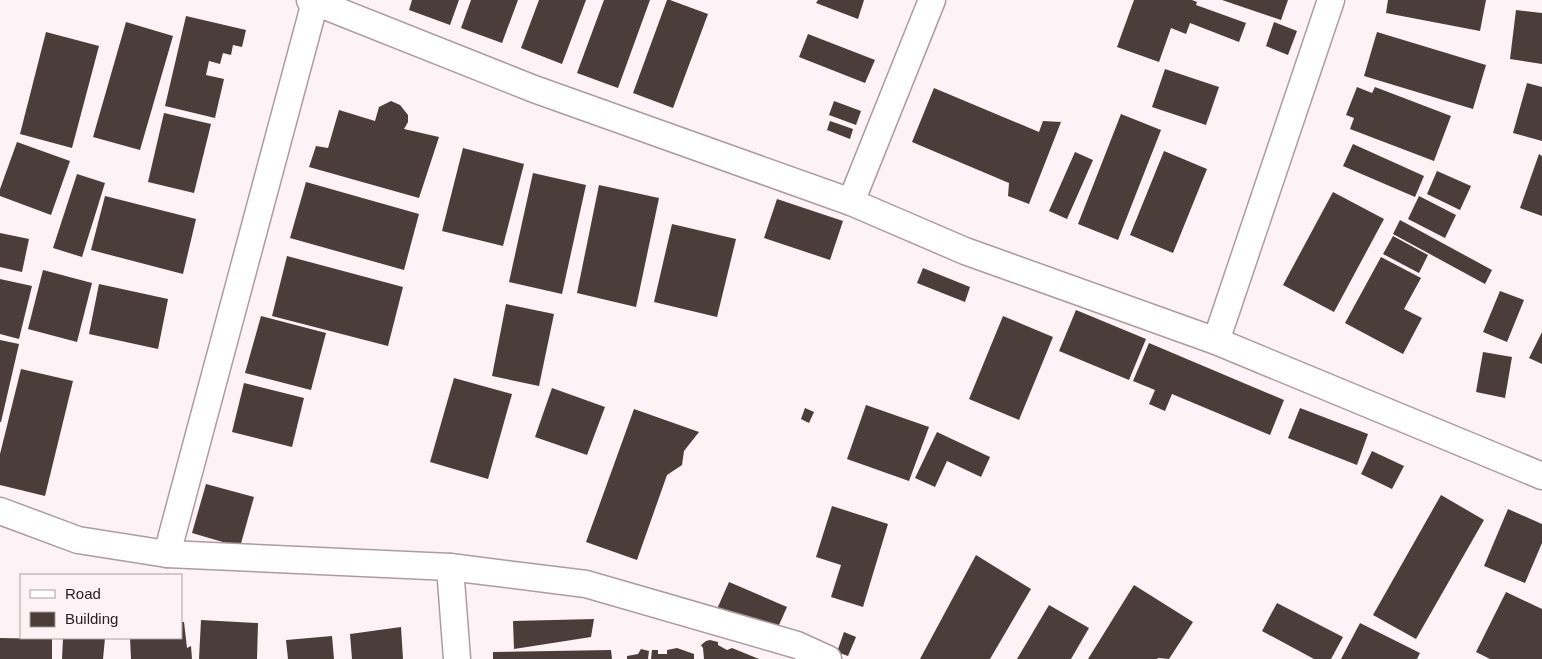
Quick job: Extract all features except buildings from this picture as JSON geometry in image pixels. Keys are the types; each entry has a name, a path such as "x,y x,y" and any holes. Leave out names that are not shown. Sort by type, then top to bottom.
{"street":[{"path":"851,202 932,0"},
{"path":"1216,341 1331,0"},
{"path":"167,554 312,1 534,89 851,202 965,250 1216,341 1542,476"},
{"path":"0,510 78,540 167,554 450,566 586,584 798,652 828,659"},
{"path":"450,566 457,659"}]}
